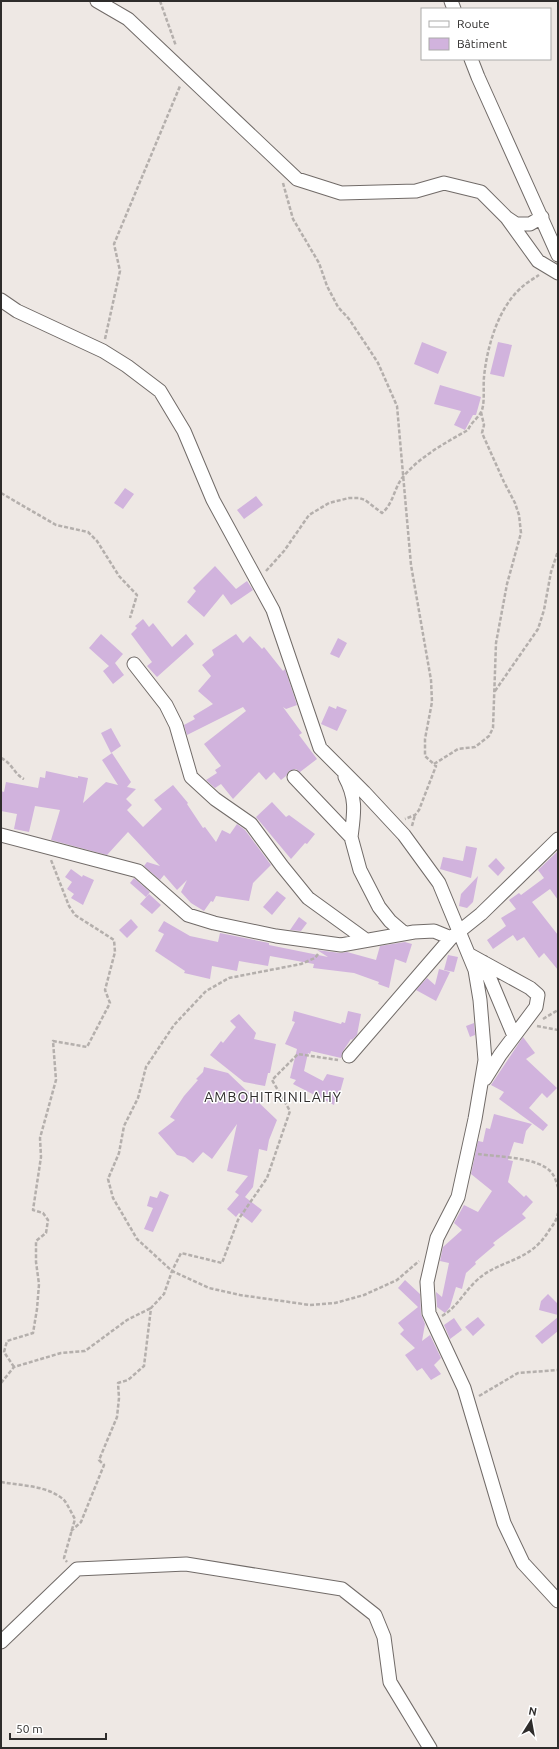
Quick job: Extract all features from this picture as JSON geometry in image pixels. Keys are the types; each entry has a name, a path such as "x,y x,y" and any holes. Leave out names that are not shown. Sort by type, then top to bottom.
{"street":[{"path":"96,1 128,19 186,72 296,179 341,193 416,191 444,183 481,192 507,218 538,261 555,271"},
{"path":"471,60 478,78 558,255"},
{"path":"507,218 516,224 530,224 542,217"},
{"path":"1,300 17,311 102,351 127,366 160,391 184,430 213,500 273,610 320,748 404,835 439,883 455,935 470,955 475,970 480,1000 485,1060 481,1088 458,1197 437,1238 427,1282 429,1312 457,1370 468,1401 504,1523 523,1563 558,1601"},
{"path":"134,664 166,705 176,725 191,777 215,799 251,824 308,898 366,940"},
{"path":"340,768 352,790 354,802 351,837 360,870 378,907 390,921 404,933"},
{"path":"294,777 351,837"},
{"path":"1,835 138,871 188,915 214,923 326,944 341,945 404,933 434,931 455,935"},
{"path":"349,1056 455,935 481,914 558,839"},
{"path":"470,955 530,988 538,995 536,1007 500,1055 481,1088"},
{"path":"483,962 514,1036"},
{"path":"1,1642 77,1569 186,1564 342,1589 375,1614 384,1637 390,1682 430,1748"}],"path":[{"path":"160,1 178,52"},
{"path":"102,351 120,271 114,244 186,72"},
{"path":"278,161 293,220 319,263 327,286 338,307 349,319 378,364 397,406 402,479 407,515 411,565 431,680 432,702 425,739 425,756 436,766 423,801 415,815 399,821 388,818"},
{"path":"256,580 280,557 309,514 329,503 349,498 366,500 382,513 390,503 402,479 421,459 468,430 471,422 481,412 484,402 484,376 491,342 505,308 521,288 538,276 555,271"},
{"path":"434,764 458,749 475,747 489,736 493,728 496,643 507,584 521,533 519,515 515,503 482,433 484,425 481,412"},
{"path":"1,493 56,525 88,532 94,537 111,565 137,595 130,618"},
{"path":"495,692 538,630 544,610 551,572 558,551"},
{"path":"1,758 8,762 16,775 24,779"},
{"path":"14,1367 2,1351 7,1341 33,1333 39,1284 36,1262 36,1242 46,1233 48,1220 43,1213 33,1210 41,1157 40,1138 56,1080 53,1041 87,1046 101,1023 110,1003 105,990 115,952 114,940 75,915 69,906 51,860 43,846"},
{"path":"326,944 315,958 301,964 229,978 206,991 174,1026 146,1067 138,1098 124,1126 119,1153 108,1179 113,1198 137,1239 172,1272 187,1280 224,1291 310,1305 335,1303 364,1296 397,1280 421,1258"},
{"path":"523,1024 558,1030"},
{"path":"1,1383 14,1367 61,1353 85,1351 127,1320 152,1308 164,1294 172,1272 181,1254 222,1263 238,1220 267,1178 290,1111 272,1080 298,1054 334,1060 344,1060 349,1056"},
{"path":"468,1152 524,1160 542,1165 552,1173 558,1187"},
{"path":"433,1321 449,1312 474,1282 495,1268 534,1250 544,1240 557,1218 558,1213"},
{"path":"71,1531 81,1522 104,1465 98,1460 117,1417 119,1398 118,1383 128,1380 144,1366 152,1308"},
{"path":"468,1401 518,1373 558,1370"},
{"path":"1,1482 22,1484 47,1490 64,1500 75,1519 64,1558 74,1572"}],"building":[{"path":"422,342 447,352 438,374 414,364"},
{"path":"498,342 512,345 504,377 490,374"},
{"path":"440,385 481,397 476,415 473,415 465,430 454,425 461,411 434,404"},
{"path":"125,488 134,494 123,509 114,503"},
{"path":"256,496 263,505 244,519 237,510"},
{"path":"215,566 236,589 247,581 253,590 231,605 223,594 204,617 187,602 196,591 193,588"},
{"path":"143,619 149,627 153,623 172,647 186,634 194,644 157,677 147,666 152,662 131,634 137,628 135,626"},
{"path":"101,634 123,654 115,663 124,675 113,684 103,671 109,666 89,648"},
{"path":"236,634 243,643 250,636 262,649 264,647 283,671 285,669 297,705 286,709 283,707 302,733 299,735 317,759 300,772 296,769 289,771 281,780 274,772 266,780 259,772 233,799 221,784 215,788 206,780 217,773 215,770 221,766 204,744 246,711 243,707 187,735 184,725 195,719 193,716 213,704 198,691 211,676 202,665 214,655 212,650"},
{"path":"338,638 347,643 339,658 330,654"},
{"path":"329,706 336,709 337,706 347,710 337,731 321,724"},
{"path":"111,728 121,746 111,753 101,733"},
{"path":"112,753 131,782 127,787 136,789 126,799 132,805 127,810 143,827 162,809 154,800 173,785 188,803 187,804 203,828 205,827 216,842 222,830 230,834 237,824 245,830 271,865 253,883 249,901 216,896 213,902 211,901 204,911 191,903 181,892 187,880 177,890 164,875 160,880 144,866 147,862 160,866 128,832 107,855 51,840 60,810 35,806 29,832 14,829 17,814 1,811 1,791 4,792 6,782 38,788 40,777 45,778 46,771 78,778 78,776 88,778 83,803 106,782 118,785 102,760"},
{"path":"272,802 286,817 289,815 315,834 291,859 256,817"},
{"path":"466,846 477,848 471,878 440,869 443,857 463,861"},
{"path":"558,851 558,900 550,889 532,902 558,935 558,970 544,953 539,958 524,937 517,941 513,935 493,949 487,940 506,926 501,918 516,909 509,900 519,893 521,895 544,878 538,870"},
{"path":"496,858 505,868 498,876 488,866"},
{"path":"71,869 82,877 83,875 94,880 83,905 71,898 74,894 67,889 72,882 65,877"},
{"path":"478,876 473,902 467,908 459,906 461,894"},
{"path":"134,878 150,892 146,897 130,883"},
{"path":"277,891 286,898 272,915 263,907"},
{"path":"149,894 161,905 152,914 140,904"},
{"path":"299,917 307,923 301,931 290,930"},
{"path":"131,919 138,927 127,938 119,930"},
{"path":"164,921 190,936 218,942 220,933 328,957 317,950 340,953 347,952 376,960 380,946 405,942 412,944 406,963 395,959 389,988 378,984 379,982 354,973 313,968 314,964 270,956 268,966 239,961 237,971 212,966 210,979 184,973 185,971 155,951 164,934 158,931"},
{"path":"448,955 458,957 454,972 444,970"},
{"path":"439,969 450,972 436,1001 416,990 427,978 435,985"},
{"path":"294,1011 341,1024 342,1022 345,1023 348,1011 361,1014 357,1035 352,1040 351,1039 343,1051 341,1058 311,1051 310,1054 308,1053 304,1071 323,1081 327,1074 344,1078 339,1096 336,1096 334,1105 293,1084 296,1080 290,1078 297,1049 285,1044 295,1022 292,1021"},
{"path":"239,1014 256,1033 254,1039 276,1044 270,1073 268,1073 265,1086 244,1082 210,1055 221,1041 223,1043 236,1027 230,1021"},
{"path":"474,1023 475,1035 470,1037 466,1026"},
{"path":"523,1037 535,1053 526,1059 557,1088 547,1098 542,1093 529,1108 548,1125 543,1131 499,1099 504,1092 491,1085"},
{"path":"204,1067 228,1073 277,1120 269,1140 267,1151 259,1149 253,1187 245,1197 262,1210 252,1223 239,1213 236,1217 227,1209 239,1195 235,1192 248,1176 227,1171 237,1124 212,1159 203,1152 193,1163 185,1157 177,1155 158,1133 175,1120 170,1117 184,1096 198,1080 196,1079 203,1072"},
{"path":"494,1114 532,1124 526,1131 523,1144 514,1142 508,1160 513,1161 508,1182 524,1197 526,1195 533,1202 522,1214 526,1218 493,1243 495,1245 475,1262 476,1264 466,1273 462,1289 456,1287 450,1307 445,1313 437,1307 436,1292 442,1297 449,1263 440,1261 443,1247 462,1230 454,1223 464,1205 478,1212 492,1191 471,1174 478,1141 483,1142 486,1128 490,1129"},
{"path":"160,1191 169,1195 153,1232 144,1229 153,1208 147,1206 150,1196 157,1198"},
{"path":"405,1280 420,1294 421,1314 425,1324 422,1341 430,1335 441,1358 434,1365 441,1374 431,1380 422,1368 417,1371 405,1355 415,1348 400,1334 404,1330 398,1323 418,1307 398,1288"},
{"path":"548,1294 558,1304 558,1315 539,1310 541,1301"},
{"path":"478,1317 485,1325 473,1336 465,1327"},
{"path":"558,1317 558,1331 542,1344 535,1336"},
{"path":"454,1318 462,1330 450,1339 444,1325"}],"district":[{"name":"AMBOHITRINILAHY","path":"273,1097"}]}
